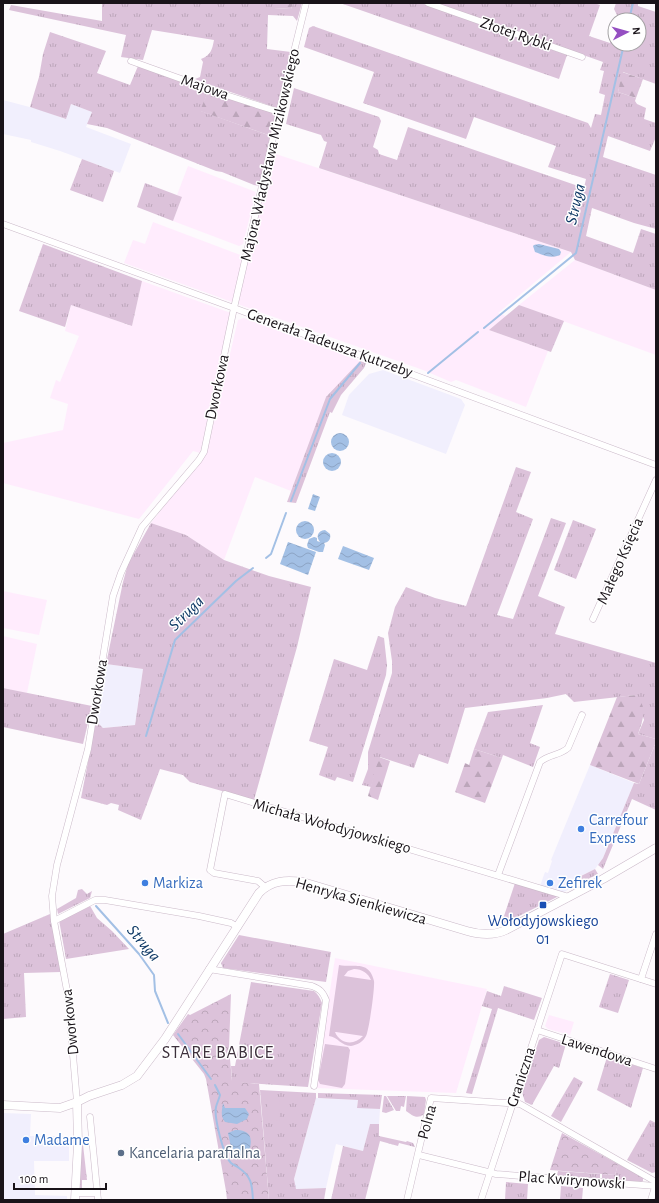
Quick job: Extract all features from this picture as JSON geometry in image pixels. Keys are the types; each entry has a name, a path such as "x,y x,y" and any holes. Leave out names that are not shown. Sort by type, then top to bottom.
{"street":[{"name":"Majora Władysława Mizikowskiego","path":"234,308 279,112 306,3"},
{"name":"Złotej Rybki","path":"428,3 582,57"},
{"name":"Majowa","path":"131,61 279,112"},
{"name":"Generała Tadeusza Kutrzeby","path":"3,224 656,465"},
{"name":"Dworkowa","path":"78,1102 68,996 54,921 52,896 57,865 88,749 113,596 142,527 199,460 204,452 234,308"},
{"name":"Małego Księcia","path":"593,619 656,480"},
{"path":"498,875 540,762 545,758 558,754 568,748 582,715"},
{"name":"Michała Wołodyjowskiego","path":"265,887 258,881 214,873 210,870 225,794 569,897"},
{"name":"Henryka Sienkiewicza","path":"265,887 273,883 288,880 303,882 467,931 489,935 498,934 506,930 569,897 656,848"},
{"path":"3,1105 60,1108 122,1085 139,1074 165,1039 253,902 265,887"},
{"path":"54,921 95,900 105,900 199,916 231,923 238,927"},
{"path":"656,934 642,979 656,984"},
{"name":"Graniczna","path":"481,1200 562,954 642,979"},
{"path":"209,970 312,986 322,992 326,1000 314,1086"},
{"name":"Lawendowa","path":"537,1030 656,1069"},
{"name":"Polna","path":"407,1200 431,1098 513,1103"},
{"path":"78,1102 78,1144 75,1197 97,1193"},
{"name":"Plac Kwirynowski","path":"513,1103 520,1104 656,1184"},
{"path":"90,1117 98,1200"},
{"name":"Plac Kwirynowski","path":"418,1155 489,1173 656,1184"},
{"path":"651,1200 656,1184"}],"shaded area":[{"path":"3,100 41,110 65,119 71,104 92,112 86,127 131,144 120,173 31,142 31,140 3,134"},
{"path":"273,153 571,252 498,313 506,316 489,330 548,351 526,407 456,380 451,382 423,370 240,305 238,301"},
{"path":"188,166 256,192 243,244 239,246 173,221 182,197 177,195"},
{"path":"153,222 243,256 232,302 124,263 133,240 145,244"},
{"path":"575,260 656,290 656,355 519,305"},
{"path":"142,281 231,313 200,453 193,451 139,519 3,483 3,443 63,430 68,404 50,398 56,380 60,382 79,336 65,331 71,305 132,326"},
{"path":"244,318 360,361 326,397 291,491 255,477 224,560 186,535 151,523 204,456 209,443 238,320"},
{"path":"383,370 461,399 465,405 446,454 342,415 349,395 369,374"},
{"path":"3,591 47,600 39,635 3,628"},
{"path":"3,636 37,644 27,693 3,688"},
{"path":"106,664 143,669 135,725 103,728 96,721"},
{"path":"590,765 634,783 603,858 595,869 574,879 577,885 562,893 540,886 545,872 548,873 551,860"},
{"path":"335,958 487,989 456,1093 315,1088"},
{"path":"549,1015 574,1022 570,1035 548,1029 545,1026"},
{"path":"316,1098 358,1100 357,1107 380,1109 379,1124 370,1124 363,1151 336,1144 326,1188 295,1189 294,1179"},
{"path":"3,1113 31,1114 30,1136 69,1136 69,1161 34,1161 35,1195 67,1196 67,1200 3,1200"}],"green space":[{"path":"102,3 274,3 274,8 291,9 293,3 302,3 297,21 293,16 268,15 267,49 291,52 277,108 195,79 200,77 203,62 201,59 207,56 210,52 213,47 214,40 152,30 143,60 121,57 126,35 9,10 11,5 102,21"},
{"path":"274,3 293,3 291,9 274,8"},
{"path":"340,3 421,3 567,55 559,79"},
{"path":"436,3 594,3 600,5 589,36 607,42 607,52 647,52 647,12 616,12 614,9 616,3 638,3 638,6 656,12 656,84 623,72 618,92 636,98 635,101 637,104 646,108 644,119 656,123 656,137 650,151 608,136 603,157 656,175 656,229 592,208 586,236 633,253 641,229 656,234 656,290 575,260 571,252 319,168 327,142 324,141 321,135 286,124 294,88 379,117 381,121 373,147 378,150 379,154 397,160 408,127 584,188 586,179 548,167 556,146 474,117 466,139 363,103 374,72 304,47 309,28 313,26 588,123 591,128 595,114 601,115 605,95 599,93 604,71 600,70 603,62"},
{"path":"50,32 106,51 97,73 130,85 138,66 208,91 201,111 271,136 259,186 216,171 107,128 87,124 92,112 71,104 66,119 30,107"},
{"path":"622,72 643,79 636,98 618,92"},
{"path":"208,91 241,103 242,102 276,112 271,136 200,111"},
{"path":"82,159 114,171 103,202 70,190"},
{"path":"145,183 182,197 173,221 137,207"},
{"path":"43,244 142,281 132,326 71,305 65,327 19,311"},
{"path":"519,305 564,321 551,352 489,330"},
{"path":"360,361 366,363 364,368 341,395 332,413 330,412 296,503 287,502 326,397"},
{"path":"516,467 531,472 516,512 533,519 497,615 513,619 551,518 566,523 538,596 565,607 555,634 656,663 656,739 638,734 644,720 636,695 574,702 566,694 547,698 465,708 448,764 419,754 414,768 380,757 371,787 362,785 368,769 368,752 392,673 388,633 395,607 406,587 435,598 466,606"},
{"path":"573,520 596,529 576,579 554,570"},
{"path":"151,523 186,535 224,560 269,576 311,587 297,647 254,800 190,782 183,775 160,769 141,820 118,810 119,805 111,803 107,805 81,798 96,721 103,728 135,725 143,669 106,664 128,564"},
{"path":"378,636 384,638 387,665 386,675 353,782 337,777 335,781 319,775 328,747 309,741 334,659 367,670"},
{"path":"3,688 92,706 83,744 3,727"},
{"path":"636,695 642,704 643,709 643,719 638,734 656,739 639,784 590,765 617,697"},
{"path":"543,705 530,743 540,747 533,767 503,755 502,758 474,749 488,712"},
{"path":"656,742 656,810 632,799 603,869 598,865 603,858 634,783 639,784"},
{"path":"474,749 502,758 485,803 455,792 465,763 469,765"},
{"path":"379,757 390,761 378,800 368,796"},
{"path":"595,869 598,874 582,882 579,877"},
{"path":"515,883 556,895 557,897 501,925"},
{"path":"82,889 87,894 92,891 90,898 58,914 57,909 76,898 78,890"},
{"path":"89,904 97,918 129,949 66,959 59,920"},
{"path":"50,914 61,972 24,973 26,1017 3,1019 3,934"},
{"path":"239,935 331,952 326,982 223,968 221,963"},
{"path":"339,965 360,966 369,970 374,981 374,991 369,1026 366,1036 360,1043 348,1046 329,1036","holes":["354,969 364,972 371,980 344,976 348,971","336,1032 363,1036 356,1041 348,1042 340,1039"]},
{"path":"610,974 629,980 618,1013 599,1007"},
{"path":"251,982 314,991 320,998 322,1003 308,1087 232,1082 231,1066 235,1066"},
{"path":"504,986 542,998 534,1020 498,1008 472,1094 466,1093 492,1009 482,1006 487,991 501,996"},
{"path":"231,994 229,1048 232,1081 259,1084 269,1200 227,1200 206,1079 204,1074 173,1035 188,1014 190,1015"},
{"path":"544,1037 566,1044 559,1068 554,1066 532,1105 525,1102 522,1092 539,1040"},
{"path":"325,1044 348,1047 350,1050 345,1084 342,1088 320,1084 318,1080"},
{"path":"607,1057 643,1068 631,1108 597,1090"},
{"path":"574,1077 583,1082 561,1122 551,1116"},
{"path":"260,1090 316,1093 316,1098 294,1179 296,1189 326,1188 324,1200 269,1200"},
{"path":"318,1093 382,1095 380,1109 357,1108 358,1100 318,1098"},
{"path":"384,1096 386,1096 394,1110 386,1113 382,1112"},
{"path":"387,1096 406,1096 404,1107 401,1106 400,1111 396,1111"},
{"path":"407,1096 425,1097 424,1114 417,1117 406,1111"},
{"path":"267,1100 279,1100 280,1120 268,1121"},
{"path":"650,1120 656,1123 656,1172 652,1173 627,1160"},
{"path":"370,1124 379,1124 379,1136 407,1141 413,1143 415,1147 399,1143 398,1146 380,1141 365,1200 331,1200 343,1146 363,1151"},
{"path":"81,1127 87,1180 82,1180 82,1189 79,1187"},
{"path":"562,1133 618,1164 615,1175 550,1170"},
{"path":"618,1164 643,1177 643,1181 602,1179 602,1174 615,1175"},
{"path":"558,1171 600,1174 600,1179 557,1175"},
{"path":"506,1182 528,1184 527,1200 505,1200"},
{"path":"561,1186 583,1188 582,1200 560,1200"}],"water":[{"path":"539,244 559,249 561,252 560,255 550,257 535,252 533,246"},
{"path":"340,433 346,436 349,442 346,448 340,451 334,448 331,442 334,436"},
{"path":"332,453 338,456 341,462 338,468 332,471 326,468 323,462 326,456"},
{"path":"313,494 320,497 315,511 308,509"},
{"path":"305,521 311,524 314,530 311,536 305,539 299,536 296,530 299,524"},
{"path":"325,530 330,534 330,537 328,541 324,543 325,545 323,552 308,548 307,545 309,539 314,537 320,542 318,534"},
{"path":"288,542 316,552 308,575 280,564"},
{"path":"343,546 374,558 369,570 338,559"},
{"path":"223,1103 225,1108 245,1108 249,1114 247,1119 237,1124 225,1122 222,1115"},
{"path":"235,1130 248,1133 251,1139 249,1152 241,1157 233,1156 228,1133"}],"waterway":[{"name":"Struga","path":"631,12 633,3"},
{"name":"Struga","path":"484,328 576,253 622,52"},
{"name":"Struga","path":"428,373 478,332"},
{"name":"Struga","path":"291,501 330,399 360,363"},
{"name":"Struga","path":"266,558 271,554 286,513"},
{"name":"Struga","path":"146,736 175,640 236,581 253,568"},
{"name":"Struga","path":"96,906 139,954 154,975 155,991 168,1023"},
{"name":"Struga","path":"178,1034 211,1079"},
{"name":"Struga","path":"215,1085 220,1095 216,1112 222,1144 231,1163 243,1171 249,1178 252,1186 253,1200"}],"place":[{"name":"Carrefour Express","path":"581,829"},
{"name":"Markiza","path":"145,883"},
{"name":"Zefirek","path":"550,883"},
{"name":"Wołodyjowskiego 01","path":"543,905"},
{"name":"Madame","path":"26,1140"},
{"name":"Kancelaria parafialna","path":"121,1153"}],"district":[{"name":"STARE BABICE","path":"218,1053"}]}
